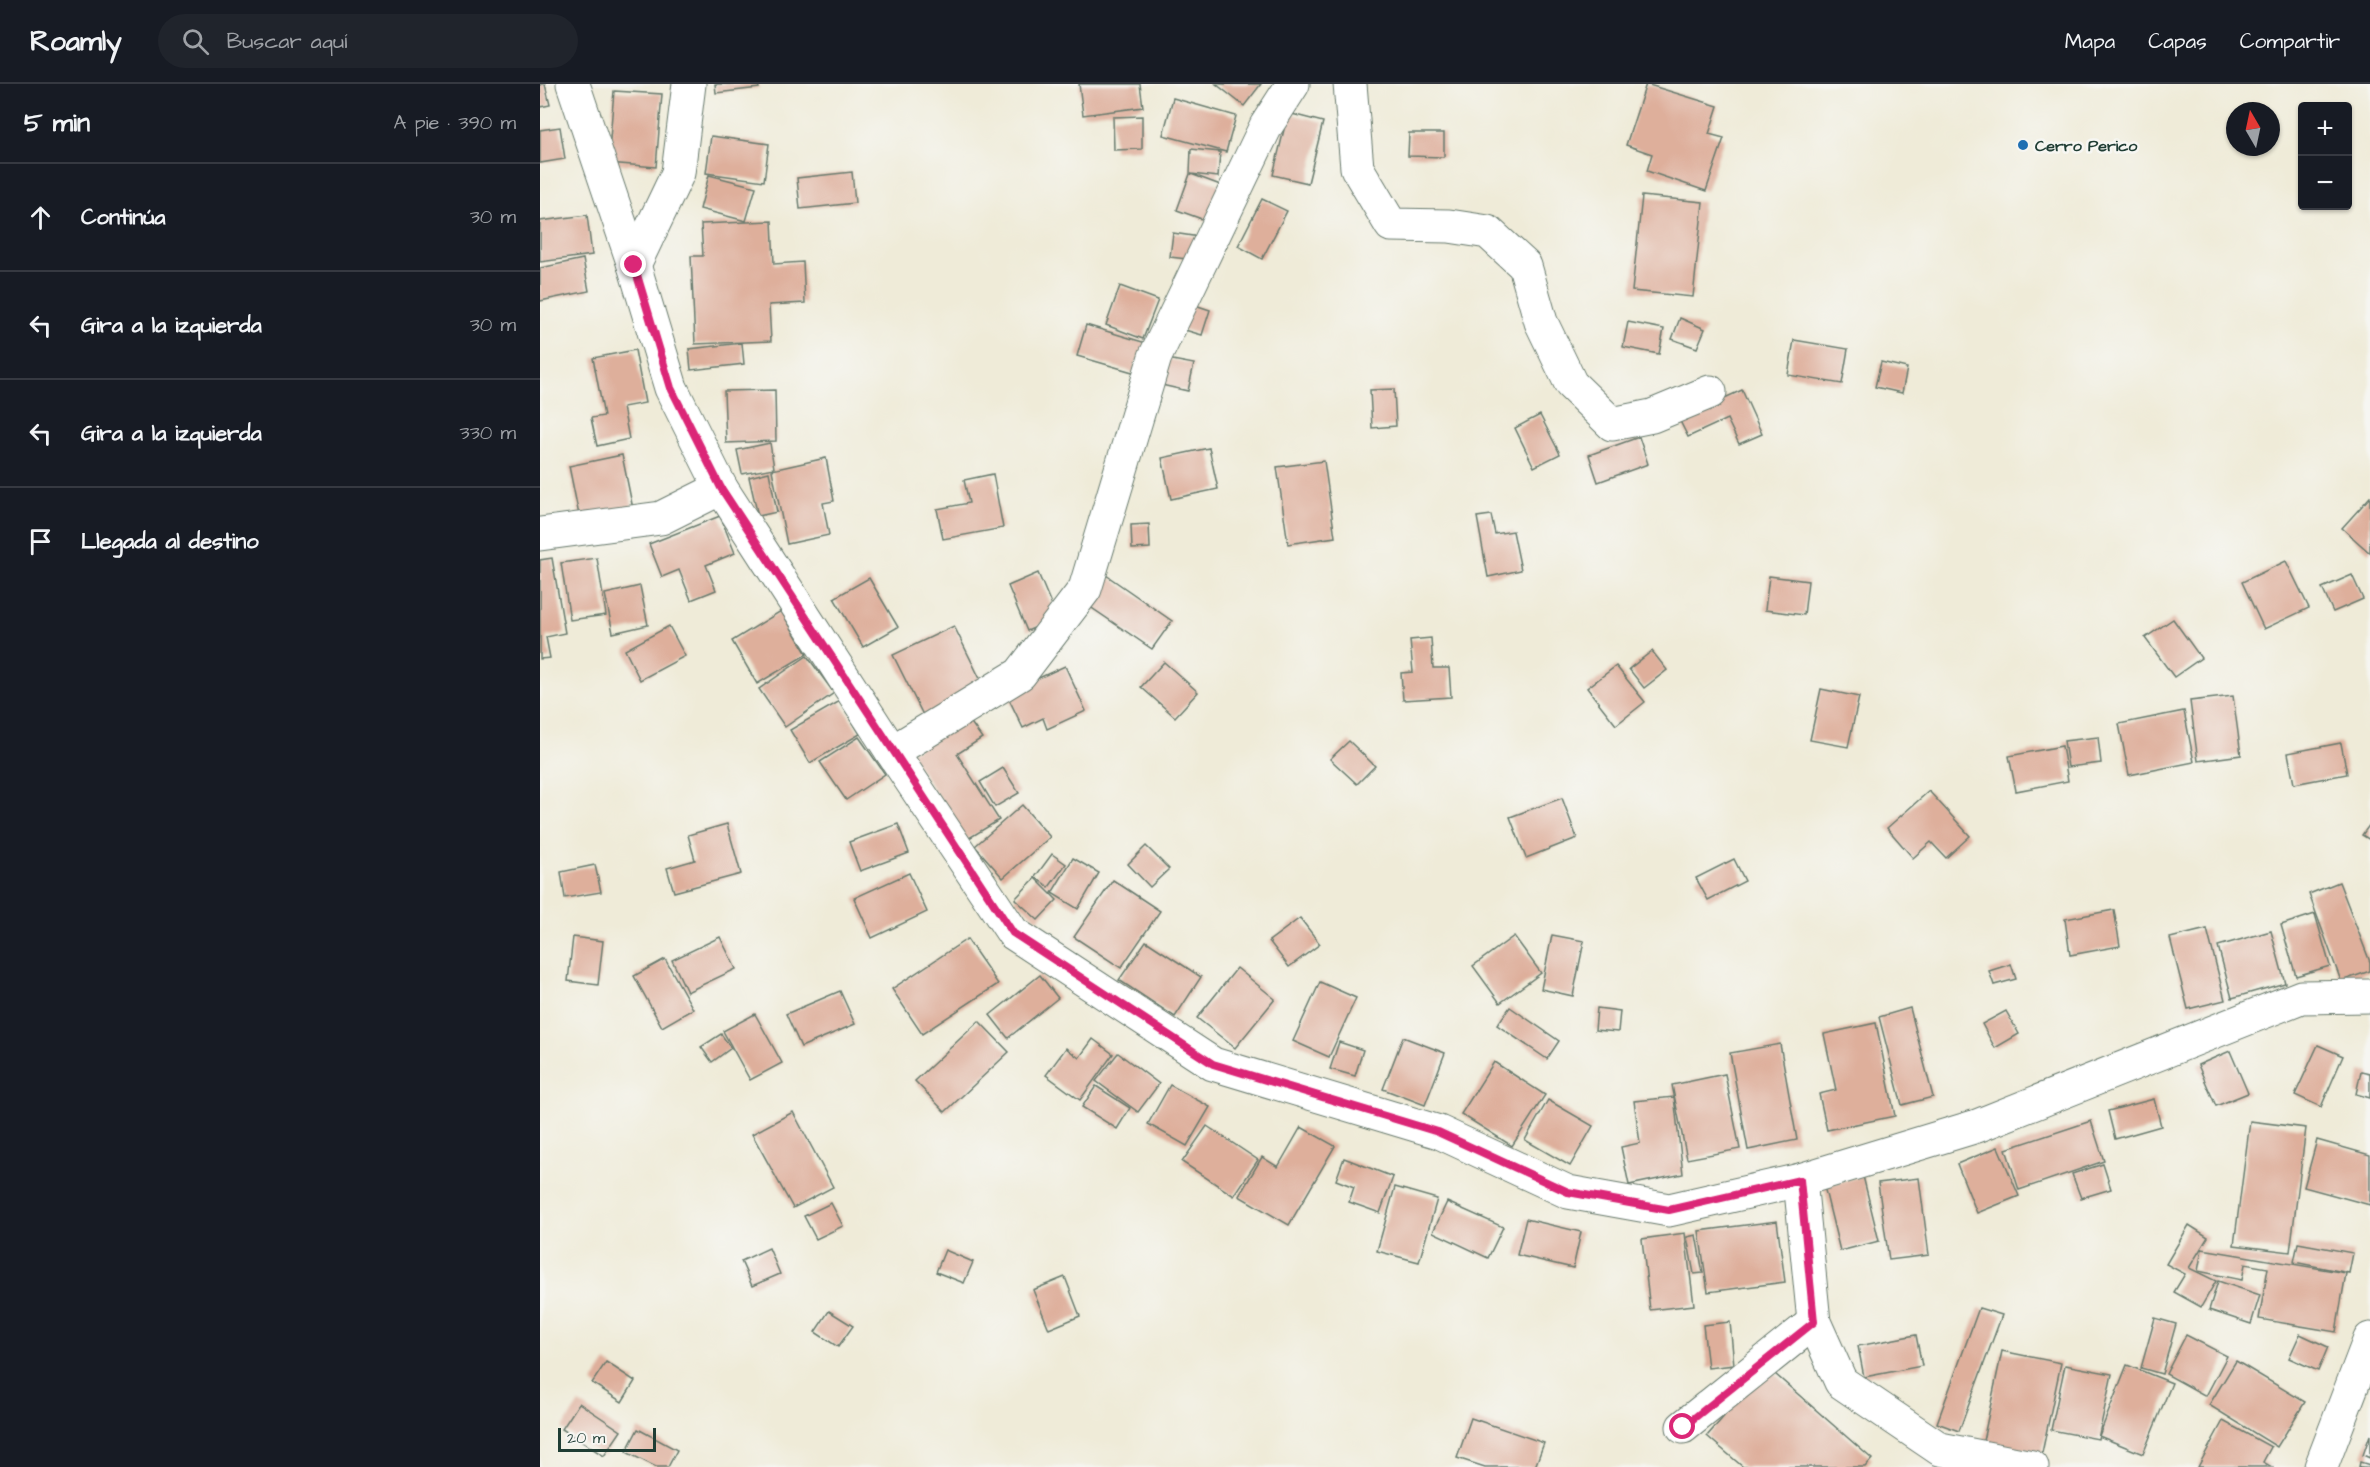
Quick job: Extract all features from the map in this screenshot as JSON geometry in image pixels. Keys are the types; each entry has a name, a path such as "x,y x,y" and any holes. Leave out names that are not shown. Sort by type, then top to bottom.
{"street":[{"path":"573,84 634,265 671,388 721,488 892,752 1013,933 1213,1064 1438,1132 1568,1192 1669,1210 1800,1180 1977,1126 2301,997 2370,996"},
{"path":"634,265 678,172 689,84"},
{"path":"892,752 1020,674 1085,589 1155,357 1266,126 1293,84"},
{"path":"1350,84 1357,168 1391,225 1449,226 1488,232 1518,259 1525,266 1541,322 1571,384 1612,424 1652,416 1710,392"},
{"path":"540,534 662,518 721,488"},
{"path":"1800,1180 1814,1322 1841,1382 1940,1449 2032,1467"},
{"path":"1683,1427 1814,1322"},
{"path":"2321,1467 2370,1339"}],"building":[{"path":"540,84 545,84 550,105 540,107"},
{"path":"715,84 758,84 759,88 716,93"},
{"path":"1079,84 1140,84 1143,107 1083,115"},
{"path":"1216,84 1261,84 1244,106"},
{"path":"1646,84 1718,106 1709,134 1724,138 1706,191 1647,171 1652,154 1626,145"},
{"path":"614,91 662,94 656,167 608,163"},
{"path":"1173,98 1236,116 1226,152 1163,135"},
{"path":"1288,113 1323,122 1308,183 1273,175"},
{"path":"1142,116 1142,149 1114,150 1113,117"},
{"path":"560,127 565,159 540,163 540,130"},
{"path":"1409,133 1444,133 1444,157 1408,156"},
{"path":"711,136 769,144 764,181 706,173"},
{"path":"1191,149 1220,152 1218,177 1191,174 1223,186 1210,222 1177,210 1190,174"},
{"path":"852,172 855,203 800,209 797,178"},
{"path":"709,175 756,187 746,221 700,209"},
{"path":"1642,196 1703,202 1693,297 1632,291"},
{"path":"1262,199 1287,211 1262,259 1238,246"},
{"path":"587,215 592,255 540,262 540,221"},
{"path":"772,221 774,264 803,262 805,303 769,305 771,341 695,344 691,256 703,256 701,224"},
{"path":"1173,233 1199,237 1196,260 1170,257"},
{"path":"583,259 589,291 540,301 540,268"},
{"path":"1120,286 1158,300 1143,339 1106,325"},
{"path":"1186,302 1210,310 1202,335 1178,328"},
{"path":"1680,318 1705,329 1697,348 1672,339"},
{"path":"1628,322 1664,329 1659,354 1623,347"},
{"path":"1086,325 1146,343 1136,373 1077,356"},
{"path":"1794,340 1848,349 1842,384 1788,375"},
{"path":"742,343 744,364 691,370 689,349"},
{"path":"635,350 645,403 623,407 629,439 597,446 591,418 604,416 593,358"},
{"path":"1162,358 1194,364 1188,391 1157,384"},
{"path":"1881,362 1907,368 1902,393 1875,387"},
{"path":"1394,389 1396,426 1372,428 1370,390"},
{"path":"775,390 776,441 726,443 724,391"},
{"path":"1742,390 1762,434 1739,444 1727,419 1688,437 1679,419"},
{"path":"1540,415 1560,454 1534,467 1515,428"},
{"path":"1639,437 1648,464 1598,482 1589,455"},
{"path":"770,443 774,468 742,474 737,450"},
{"path":"1209,448 1218,489 1171,499 1162,458"},
{"path":"622,455 634,514 581,525 569,466"},
{"path":"826,458 834,501 823,503 829,535 787,544 772,470"},
{"path":"1324,461 1335,537 1288,544 1277,467"},
{"path":"769,472 777,512 758,516 749,477"},
{"path":"993,474 1003,528 943,539 937,509 969,503 964,480"},
{"path":"2370,497 2370,553 2342,528"},
{"path":"1491,515 1495,534 1513,531 1521,570 1488,577 1477,517"},
{"path":"720,516 735,553 706,565 716,590 691,600 679,570 662,577 649,544"},
{"path":"1149,524 1150,548 1132,549 1131,525"},
{"path":"552,558 565,633 546,637 550,658 540,659 540,560"},
{"path":"597,558 606,615 570,620 561,563"},
{"path":"2286,561 2309,608 2264,629 2242,582"},
{"path":"1038,573 1057,618 1027,631 1008,586"},
{"path":"1106,575 1172,621 1152,649 1086,604"},
{"path":"2352,575 2363,599 2333,612 2322,588"},
{"path":"1769,576 1808,581 1804,615 1765,610"},
{"path":"869,578 898,627 863,647 834,598"},
{"path":"640,586 648,625 613,633 605,594"},
{"path":"781,611 807,654 757,684 732,641"},
{"path":"2173,619 2201,658 2174,677 2145,638"},
{"path":"669,626 685,656 640,680 625,650"},
{"path":"954,626 985,689 925,719 893,655"},
{"path":"1431,638 1433,668 1449,668 1451,697 1403,700 1401,673 1413,672 1410,640"},
{"path":"1652,651 1667,670 1644,688 1629,669"},
{"path":"807,656 834,693 785,727 759,689"},
{"path":"1164,662 1198,692 1175,717 1141,687"},
{"path":"1065,666 1086,711 1047,729 1043,718 1023,728 1006,693"},
{"path":"1616,666 1645,702 1616,725 1587,688"},
{"path":"1821,689 1859,697 1848,747 1810,740"},
{"path":"2233,696 2241,755 2198,761 2190,701"},
{"path":"840,701 860,734 810,763 790,730"},
{"path":"2184,711 2194,762 2129,775 2119,724"},
{"path":"967,717 982,738 957,754 999,820 966,840 910,753"},
{"path":"859,737 885,774 846,800 820,762"},
{"path":"2098,737 2101,763 2068,767 2064,741"},
{"path":"1349,741 1375,766 1357,784 1330,759"},
{"path":"2341,743 2347,774 2294,784 2288,753"},
{"path":"2062,746 2068,781 2016,791 2009,756"},
{"path":"1003,768 1019,793 995,807 980,782"},
{"path":"1929,791 1970,836 1946,858 1931,842 1913,858 1887,828"},
{"path":"1562,798 1577,838 1526,858 1510,817"},
{"path":"1022,805 1050,837 1003,878 975,846"},
{"path":"727,824 741,874 674,892 667,868 695,860 688,835"},
{"path":"898,824 909,853 860,871 849,842"},
{"path":"2370,824 2370,840 2362,835"},
{"path":"1146,846 1169,869 1150,887 1128,864"},
{"path":"1052,854 1066,864 1049,887 1035,877"},
{"path":"1073,858 1099,873 1078,909 1052,893"},
{"path":"1734,859 1745,881 1708,900 1696,878"},
{"path":"595,865 601,892 565,898 561,872"},
{"path":"909,873 927,912 872,938 854,898"},
{"path":"1035,878 1057,900 1038,920 1015,899"},
{"path":"1113,880 1160,911 1121,968 1074,937"},
{"path":"2339,882 2370,962 2370,971 2341,981 2309,894"},
{"path":"2114,910 2120,946 2070,955 2065,919"},
{"path":"2315,914 2330,966 2296,976 2281,925"},
{"path":"1300,918 1320,944 1289,967 1269,941"},
{"path":"2207,929 2225,1000 2188,1009 2170,938"},
{"path":"2271,931 2285,983 2232,998 2218,946"},
{"path":"1552,935 1584,941 1573,996 1541,989"},
{"path":"1514,936 1541,973 1500,1003 1473,966"},
{"path":"573,937 603,941 598,985 568,981"},
{"path":"720,937 736,969 687,992 672,960"},
{"path":"967,939 998,984 922,1034 892,989"},
{"path":"1146,941 1201,977 1175,1017 1119,980"},
{"path":"665,959 693,1009 662,1027 634,976"},
{"path":"2011,964 2016,979 1994,985 1989,971"},
{"path":"1237,968 1275,999 1235,1048 1197,1018"},
{"path":"1040,975 1058,998 1008,1038 990,1015"},
{"path":"1320,982 1356,998 1329,1057 1293,1041"},
{"path":"840,991 855,1024 801,1047 786,1014"},
{"path":"1510,1007 1559,1041 1547,1059 1497,1025"},
{"path":"1597,1008 1620,1011 1618,1032 1595,1030"},
{"path":"1910,1008 1933,1097 1902,1105 1879,1017"},
{"path":"2006,1011 2019,1034 1995,1048 1982,1024"},
{"path":"755,1014 782,1063 750,1080 723,1031"},
{"path":"979,1021 1009,1052 945,1112 915,1081"},
{"path":"1876,1023 1895,1116 1827,1130 1819,1094 1836,1090 1824,1034"},
{"path":"721,1034 731,1048 712,1062 701,1047"},
{"path":"1403,1037 1445,1053 1425,1105 1383,1089"},
{"path":"1093,1039 1113,1054 1080,1100 1046,1075 1066,1048 1079,1058"},
{"path":"1339,1042 1363,1050 1355,1076 1330,1069"},
{"path":"1780,1044 1797,1140 1748,1150 1730,1053"},
{"path":"2318,1045 2343,1056 2321,1107 2295,1095"},
{"path":"2230,1051 2248,1093 2216,1106 2198,1065"},
{"path":"1118,1053 1159,1084 1138,1112 1096,1081"},
{"path":"1494,1062 1545,1095 1512,1146 1461,1114"},
{"path":"2361,1071 2370,1073 2370,1098 2356,1094"},
{"path":"1725,1074 1740,1149 1687,1159 1672,1085"},
{"path":"1170,1085 1210,1107 1187,1146 1148,1124"},
{"path":"1096,1086 1130,1108 1117,1129 1082,1107"},
{"path":"1674,1097 1683,1174 1629,1185 1621,1147 1640,1143 1634,1101"},
{"path":"2154,1099 2161,1126 2115,1139 2108,1111"},
{"path":"1548,1100 1593,1126 1570,1166 1525,1140"},
{"path":"793,1112 833,1187 793,1208 752,1134"},
{"path":"2091,1121 2104,1161 2019,1190 2006,1149"},
{"path":"2250,1121 2306,1128 2290,1252 2234,1245"},
{"path":"1207,1126 1258,1160 1234,1196 1182,1162"},
{"path":"1301,1127 1335,1146 1289,1225 1239,1196 1262,1157 1278,1167"},
{"path":"2317,1140 2370,1155 2370,1205 2304,1187"},
{"path":"1998,1147 2019,1196 1977,1213 1957,1164"},
{"path":"1344,1158 1393,1177 1380,1213 1349,1202 1354,1187 1336,1180"},
{"path":"2103,1164 2111,1189 2081,1198 2072,1174"},
{"path":"1863,1176 1879,1241 1840,1251 1824,1186"},
{"path":"1919,1178 1929,1255 1889,1260 1878,1183"},
{"path":"1395,1187 1437,1199 1419,1262 1377,1251"},
{"path":"1447,1202 1503,1227 1488,1258 1433,1232"},
{"path":"831,1203 843,1226 816,1239 804,1216"},
{"path":"1526,1219 1581,1232 1573,1268 1517,1255"},
{"path":"1777,1221 1785,1282 1708,1292 1699,1231"},
{"path":"2189,1225 2208,1237 2189,1268 2216,1281 2201,1307 2174,1292 2185,1274 2166,1264"},
{"path":"1685,1233 1694,1305 1650,1310 1642,1239"},
{"path":"1696,1235 1703,1273 1694,1274 1687,1237"},
{"path":"2298,1243 2353,1253 2349,1273 2294,1262"},
{"path":"769,1248 780,1274 752,1286 741,1261"},
{"path":"2202,1249 2346,1273 2336,1332 2259,1319 2268,1268 2245,1264 2242,1280 2198,1271"},
{"path":"945,1250 973,1262 964,1283 936,1272"},
{"path":"1065,1277 1080,1316 1049,1329 1033,1290"},
{"path":"2218,1281 2260,1295 2251,1324 2209,1310"},
{"path":"1979,1308 2002,1315 1959,1431 1937,1423"},
{"path":"829,1311 853,1326 838,1347 815,1332"},
{"path":"2155,1318 2176,1324 2162,1374 2141,1368"},
{"path":"1730,1322 1734,1365 1708,1368 1703,1325"},
{"path":"2300,1334 2328,1347 2318,1371 2289,1358"},
{"path":"1916,1335 1922,1366 1864,1377 1858,1346"},
{"path":"2186,1335 2227,1356 2206,1396 2166,1374"},
{"path":"2002,1351 2061,1363 2042,1453 1983,1441"},
{"path":"2236,1361 2305,1402 2277,1447 2209,1405"},
{"path":"606,1362 635,1381 622,1402 592,1383"},
{"path":"2065,1365 2112,1374 2098,1439 2051,1430"},
{"path":"2127,1365 2172,1383 2143,1454 2099,1436"},
{"path":"1767,1367 1872,1459 1865,1467 1743,1467 1707,1436"},
{"path":"579,1403 621,1431 604,1456 562,1429"},
{"path":"1471,1418 1544,1443 1535,1467 1485,1467 1457,1458"},
{"path":"2223,1421 2271,1447 2263,1462 2272,1467 2198,1467"},
{"path":"638,1429 677,1450 668,1467 656,1467 626,1452"},
{"path":"2370,1435 2370,1458 2363,1455"},
{"path":"2360,1462 2370,1465 2370,1467 2359,1467"}],"place":[{"name":"Cerro Perico","path":"2023,145"}],"route":[{"path":"634,265 671,388 721,488 892,752 1013,933 1213,1064 1438,1132 1568,1192 1669,1210 1800,1180 1814,1322 1683,1427"}]}
